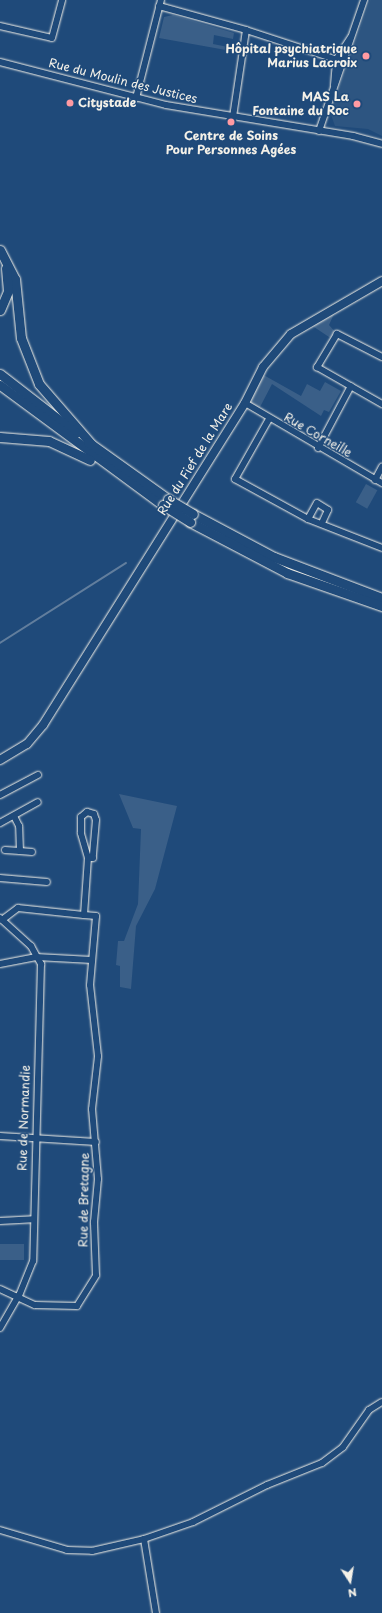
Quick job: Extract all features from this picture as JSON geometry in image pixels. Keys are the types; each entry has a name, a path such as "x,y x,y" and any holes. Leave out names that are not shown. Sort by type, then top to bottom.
{"highway":[{"path":"0,250 16,279 21,338 36,378 92,445"},
{"path":"0,258 9,280 0,310"},
{"path":"0,374 166,502"},
{"path":"0,385 128,482"},
{"path":"0,436 30,437 62,445 166,502 287,573 382,606"},
{"path":"191,518 274,557 382,598"}],"main road":[{"name":"Rue du Fief de la Mare","path":"0,760 34,736 66,688 245,403 263,367 290,334 382,281"},
{"name":"Rue du Fief de la Mare","path":"0,754 33,730 66,688"}],"street":[{"path":"0,26 52,38 62,0"},
{"path":"319,131 344,62 351,36 364,0"},
{"path":"136,98 160,3 344,62"},
{"path":"233,117 246,30"},
{"path":"334,88 336,60 351,36"},
{"name":"Rue du Moulin des Justices","path":"0,62 136,98 382,144"},
{"path":"382,357 337,334 332,339 316,367 382,404"},
{"path":"318,448 350,386"},
{"name":"Rue Corneille","path":"245,403 318,448 382,483"},
{"path":"269,419 234,479 308,519 322,523 382,547"},
{"path":"375,480 382,467"},
{"path":"308,519 317,503 328,510 322,523"},
{"path":"0,795 38,775"},
{"path":"0,823 38,802"},
{"path":"39,957 1,919 18,908 84,915 88,858 81,833 81,817 87,812 94,814 96,820 93,858 88,858"},
{"path":"14,816 20,826 20,851"},
{"path":"5,850 32,852"},
{"path":"0,878 47,882"},
{"name":"Rue de Bretagne","path":"0,1288 20,1295 35,1305 77,1306 96,1275 96,1142 92,1109 98,1052 90,985 96,916 84,915"},
{"path":"0,964 39,957 92,960"},
{"name":"Rue de Normandie","path":"0,1328 20,1295 33,1261 34,1136 39,957"},
{"path":"0,1136 34,1136 96,1142"},
{"path":"0,1221 33,1219"},
{"path":"0,1530 52,1548 76,1551 144,1539 193,1522 267,1485 322,1463 343,1447 369,1410 382,1402"},
{"path":"144,1539 156,1613"}],"shaded area":[{"name":"Hôpital psychiatrique Marius Lacroix","path":"370,0 382,0 382,136 368,129 335,126 330,112"},
{"path":"173,15 234,33 233,39 214,35 213,44 238,49 237,52 159,38 164,17"},
{"path":"331,308 334,314 329,325 337,334 332,339 308,323"},
{"path":"260,373 301,396 307,384 320,391 325,382 341,391 329,412 324,410 321,416 272,384 258,411 245,403"},
{"path":"366,484 377,490 367,509 356,502"},
{"path":"119,794 177,806 155,889 136,926 131,989 120,987 120,966 116,965 118,941 124,941 138,904 141,829 133,828"},
{"path":"0,1244 24,1244 24,1260 0,1260"}],"waterway":[{"path":"0,643 126,563"}],"place":[{"name":"Hôpital psychiatrique Marius Lacroix","path":"366,56"},
{"name":"Citystade","path":"70,103"},
{"name":"MAS La Fontaine du Roc","path":"357,104"},
{"name":"Centre de Soins Pour Personnes Agées","path":"231,122"}]}
